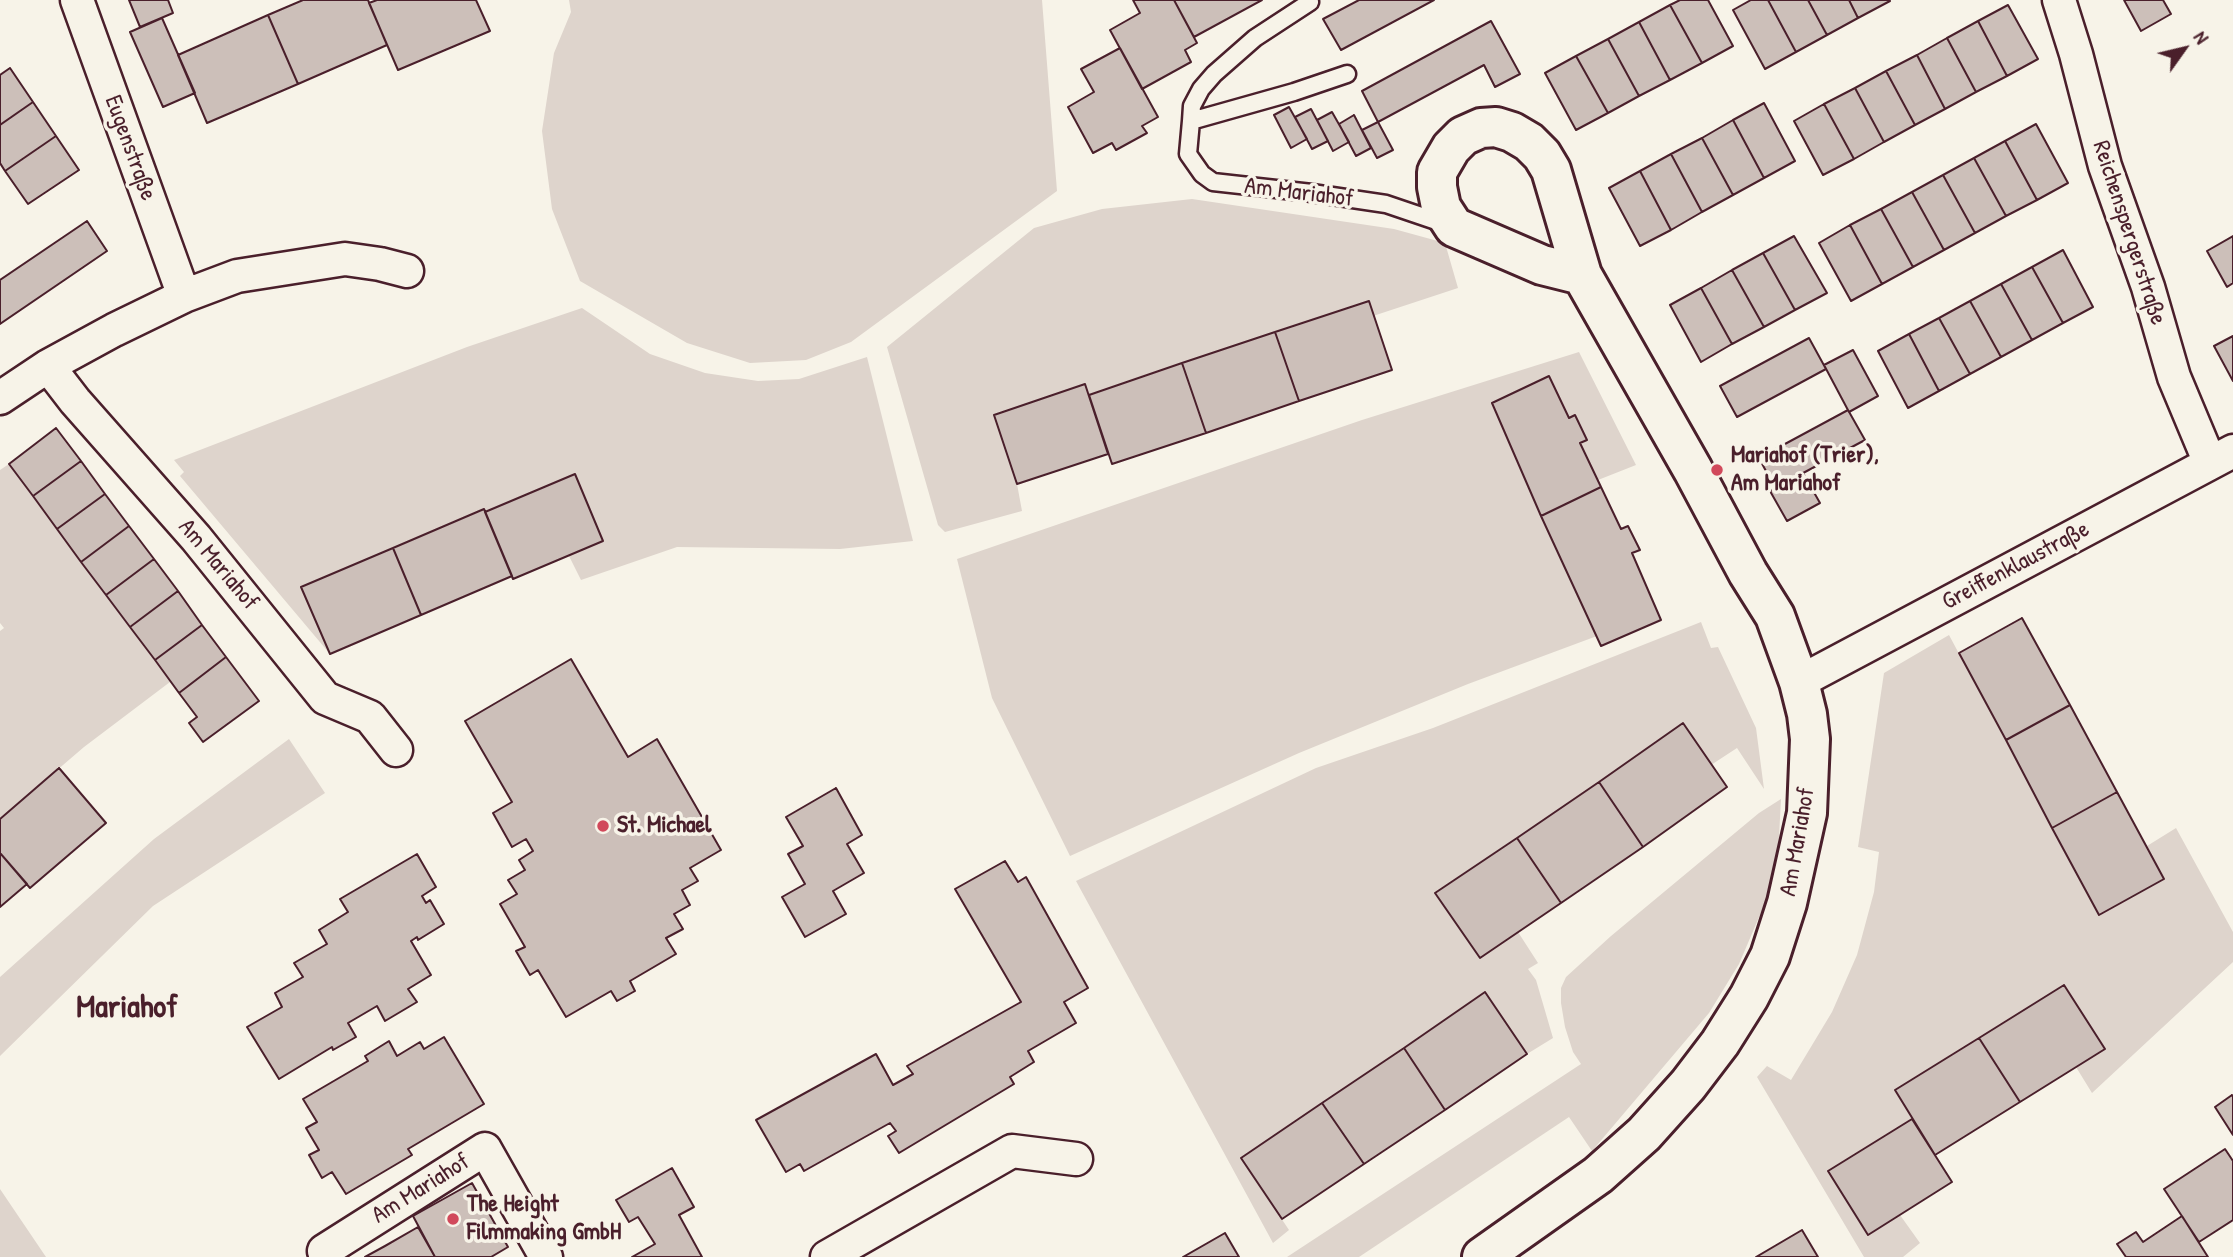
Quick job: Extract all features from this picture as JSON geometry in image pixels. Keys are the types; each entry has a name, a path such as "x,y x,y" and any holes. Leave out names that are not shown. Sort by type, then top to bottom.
{"street":[{"name":"Eugenstraße","path":"77,0 184,296"},
{"name":"Reichenspergerstraße","path":"2059,0 2105,166 2148,287 2174,377 2221,457"},
{"name":"Am Mariahof","path":"1482,1257 1598,1175 1644,1135 1720,1043 1749,997 1770,956 1784,913 1807,813 1810,740 1799,682 1775,616 1748,573 1693,470 1581,275 1551,170 1542,155 1529,142 1512,132 1496,127 1481,128 1463,136 1442,160 1437,172 1441,207 1454,227 1542,265 1581,275"},
{"path":"0,398 48,366 114,330 184,296 237,276 345,259 407,271"},
{"name":"Am Mariahof","path":"48,366 75,401 196,538 325,698 370,717 396,750"},
{"name":"Greiffenklaustraße","path":"1799,682 2221,457"},
{"name":"Am Mariahof","path":"324,1251 485,1149 546,1257"},
{"path":"827,1257 1012,1151 1076,1159"}],"lane":[{"name":"Am Mariahof","path":"1310,2 1255,38 1214,74 1192,106 1188,154 1202,174 1213,182 1386,204 1454,227"},
{"path":"1191,121 1347,74"}],"shaded area":[{"path":"569,0 1042,0 1057,191 851,342 806,360 750,363 687,343 580,281 552,209 542,131 554,53 571,12"},
{"path":"1192,199 1394,229 1445,243 1458,288 1373,316 1368,301 1089,395 1085,384 994,415 1017,484 1022,511 945,532 938,525 887,347 1034,228 1102,209"},
{"path":"582,308 650,354 705,373 758,381 799,379 867,357 913,541 840,549 677,547 581,580 569,556 603,541 575,474 485,512 484,509 302,587 330,654 180,476 184,472 174,460 467,347"},
{"path":"1579,352 1636,465 1598,480 1580,443 1586,440 1569,418 1549,376 1492,404 1597,636 1468,684 1299,753 1070,856 992,698 957,559 1362,420"},
{"path":"9,464 170,682 84,747 0,819 0,631 4,628 0,623 0,470"},
{"path":"1701,622 1711,648 1718,647 1756,728 1764,789 1737,748 1711,765 1683,723 1435,893 1480,958 1518,932 1538,963 1528,969 1536,980 1553,1038 1527,1054 1485,993 1241,1158 1289,1230 1273,1243 1076,881 1316,768 1433,728"},
{"path":"1949,635 2099,915 2164,879 2147,846 2176,828 2233,932 2233,962 2092,1093 2076,1067 2104,1049 2064,985 1895,1090 1912,1119 1828,1171 1900,1215 1920,1243 1903,1257 1864,1257 1757,1077 1767,1066 1791,1080 1832,1012 1857,955 1874,892 1879,852 1858,847 1884,673"},
{"path":"289,739 325,793 153,906 0,1056 0,977 154,839"},
{"path":"1781,799 1777,875 1739,964 1709,1013 1592,1151 1569,1117 1359,1257 1287,1257 1581,1064 1573,1052 1565,1027 1561,988 1566,977 1611,936 1759,813"},
{"path":"0,1189 46,1257 0,1257"}],"building":[{"path":"129,0 168,0 173,13 140,27"},
{"path":"303,0 368,0 387,45 298,84 268,15"},
{"path":"377,0 476,0 490,31 398,70 369,3"},
{"path":"1133,0 1174,0 1197,43 1185,50 1191,62 1142,89 1110,30 1140,13"},
{"path":"1174,0 1262,0 1194,37"},
{"path":"1359,0 1434,0 1341,50 1323,19"},
{"path":"1680,0 1708,0 1733,46 1702,63 1670,5"},
{"path":"1751,0 1768,0 1796,52 1765,69 1733,10"},
{"path":"1768,0 1808,0 1827,35 1796,52"},
{"path":"1808,0 1849,0 1858,18 1827,35"},
{"path":"1849,0 1889,0 1890,1 1858,18"},
{"path":"2124,0 2163,0 2171,14 2141,31"},
{"path":"1670,5 1702,63 1670,80 1639,22"},
{"path":"2008,5 2038,59 2007,76 1978,21"},
{"path":"268,15 298,84 207,123 178,55"},
{"path":"162,18 195,93 163,107 130,32"},
{"path":"1491,21 1520,74 1495,87 1484,65 1378,122 1362,91"},
{"path":"1978,21 2007,76 1976,92 1947,38"},
{"path":"1639,22 1670,80 1639,96 1608,39"},
{"path":"1947,38 1976,92 1945,109 1917,55"},
{"path":"1608,39 1639,96 1608,113 1576,56"},
{"path":"1120,48 1158,117 1142,126 1147,133 1116,150 1112,143 1093,153 1068,107 1094,92 1081,69"},
{"path":"1917,55 1945,109 1915,125 1886,71"},
{"path":"1576,56 1608,113 1576,130 1545,73"},
{"path":"10,68 33,102 0,125 0,75"},
{"path":"1886,71 1915,125 1884,142 1855,88"},
{"path":"1855,88 1884,142 1854,159 1824,104"},
{"path":"33,102 56,136 5,171 0,163 0,125"},
{"path":"1764,103 1795,161 1764,178 1733,120"},
{"path":"1824,104 1854,159 1823,175 1794,121"},
{"path":"1289,107 1307,139 1291,148 1274,115"},
{"path":"1311,109 1328,141 1312,149 1295,117"},
{"path":"1332,112 1349,142 1333,151 1317,120"},
{"path":"1354,115 1371,148 1356,156 1339,124"},
{"path":"1733,120 1764,178 1733,195 1702,138"},
{"path":"1378,122 1393,150 1377,158 1362,130"},
{"path":"2036,124 2068,183 2037,200 2005,141"},
{"path":"56,136 79,170 28,204 5,171"},
{"path":"1702,138 1733,195 1702,212 1671,154"},
{"path":"2005,141 2037,200 2006,216 1974,158"},
{"path":"1671,154 1702,212 1671,230 1640,171"},
{"path":"1974,158 2006,216 1975,233 1943,175"},
{"path":"1640,171 1671,230 1640,246 1609,188"},
{"path":"1943,175 1975,233 1944,250 1912,192"},
{"path":"1912,192 1944,250 1913,267 1881,209"},
{"path":"1881,209 1913,267 1882,284 1850,225"},
{"path":"87,221 107,251 0,324 0,280"},
{"path":"1850,225 1882,284 1851,301 1819,243"},
{"path":"1794,236 1827,293 1795,310 1763,253"},
{"path":"2233,236 2233,283 2227,287 2207,251"},
{"path":"2063,250 2093,307 2063,323 2032,267"},
{"path":"1763,253 1795,310 1764,327 1732,270"},
{"path":"2032,267 2063,323 2032,340 2001,284"},
{"path":"1732,270 1764,327 1732,344 1701,288"},
{"path":"2001,284 2032,340 2001,357 1970,301"},
{"path":"1701,288 1732,344 1701,362 1670,305"},
{"path":"1369,301 1392,370 1299,401 1275,332"},
{"path":"1970,301 2001,357 1970,374 1939,318"},
{"path":"1939,318 1970,374 1939,391 1909,334"},
{"path":"1275,332 1299,401 1206,433 1182,363"},
{"path":"1909,334 1939,391 1908,408 1878,351"},
{"path":"2233,336 2233,381 2214,346"},
{"path":"1809,338 1826,369 1737,417 1720,386"},
{"path":"1853,350 1878,396 1849,412 1824,365"},
{"path":"1182,363 1206,433 1112,464 1089,395"},
{"path":"1549,376 1569,418 1575,415 1587,440 1580,443 1601,487 1541,516 1492,403"},
{"path":"1085,384 1108,454 1017,484 994,415"},
{"path":"1848,410 1865,440 1775,488 1759,458"},
{"path":"56,428 81,461 33,496 9,464"},
{"path":"81,461 105,494 57,529 33,496"},
{"path":"1803,473 1820,503 1787,521 1770,491"},
{"path":"575,474 603,541 513,579 485,512"},
{"path":"1601,487 1621,529 1628,526 1640,550 1632,553 1661,620 1601,646 1541,516"},
{"path":"105,494 129,526 81,562 57,529"},
{"path":"484,509 512,576 421,615 393,548"},
{"path":"129,526 154,559 106,595 81,562"},
{"path":"393,548 421,615 330,654 301,587"},
{"path":"154,559 178,591 130,627 106,595"},
{"path":"178,591 202,625 155,660 130,627"},
{"path":"2022,618 2070,705 2006,740 1959,653"},
{"path":"202,625 226,657 179,693 155,660"},
{"path":"226,657 259,701 203,742 189,723 197,717 179,693"},
{"name":"St. Michael","path":"571,659 628,757 657,739 721,850 690,868 698,881 682,890 690,905 674,914 683,929 666,938 676,954 630,981 635,991 617,1001 611,991 566,1017 538,970 530,975 516,951 525,947 500,904 517,894 508,880 525,870 519,860 533,851 526,839 512,847 493,813 512,802 465,721"},
{"path":"2070,705 2117,792 2052,828 2006,740"},
{"path":"1683,723 1727,787 1643,847 1599,782"},
{"path":"59,768 106,823 30,888 0,853 0,819"},
{"path":"1599,782 1643,847 1561,903 1517,838"},
{"path":"836,788 862,835 847,844 864,873 833,891 846,914 805,937 782,897 805,884 788,854 803,846 786,817"},
{"path":"2117,792 2164,879 2099,915 2052,828"},
{"path":"1517,838 1561,903 1480,958 1435,893"},
{"path":"0,853 27,884 0,907"},
{"path":"417,854 436,887 422,896 426,903 430,900 444,924 418,940 417,937 411,941 431,975 408,989 417,1002 385,1021 377,1006 348,1023 356,1037 333,1050 332,1047 279,1079 247,1027 282,1007 275,993 303,977 294,963 327,944 319,930 348,912 340,899"},
{"path":"1005,861 1018,882 1026,877 1088,988 1064,1002 1076,1023 1028,1051 1034,1062 1010,1077 1014,1084 899,1153 888,1136 896,1131 890,1123 804,1171 800,1164 786,1172 756,1120 876,1054 893,1085 913,1074 907,1066 1021,1002 955,889"},
{"path":"2064,985 2105,1049 2020,1102 1979,1038"},
{"path":"1485,992 1527,1054 1445,1110 1404,1048"},
{"path":"444,1037 484,1104 408,1149 412,1155 346,1194 332,1172 322,1178 309,1155 319,1150 306,1128 317,1122 303,1099 368,1061 365,1056 389,1041 397,1056 420,1042 424,1049"},
{"path":"1979,1038 2020,1102 1935,1155 1895,1090"},
{"path":"1404,1048 1445,1110 1364,1164 1322,1103"},
{"path":"2232,1095 2233,1097 2233,1135 2215,1107"},
{"path":"1322,1103 1364,1164 1282,1219 1241,1158"},
{"path":"1912,1119 1952,1182 1868,1235 1828,1171"},
{"path":"2225,1149 2233,1161 2233,1220 2199,1242 2164,1189"},
{"path":"672,1168 694,1207 679,1215 702,1257 632,1257 655,1244 638,1217 629,1222 616,1200"},
{"name":"The Height Filmmaking GmbH","path":"472,1183 508,1247 491,1257 435,1257 413,1216"},
{"path":"2182,1216 2208,1257 2126,1257 2117,1244 2136,1232 2143,1242"},
{"path":"418,1227 435,1257 365,1257 385,1246"},
{"path":"1802,1230 1818,1257 1756,1257"},
{"path":"1225,1233 1239,1257 1183,1257"}],"place":[{"name":"Mariahof (Trier), Am Mariahof","path":"1717,470"},
{"name":"St. Michael","path":"603,826"},
{"name":"The Height Filmmaking GmbH","path":"453,1219"}],"district":[{"name":"Mariahof","path":"127,1008"}]}
